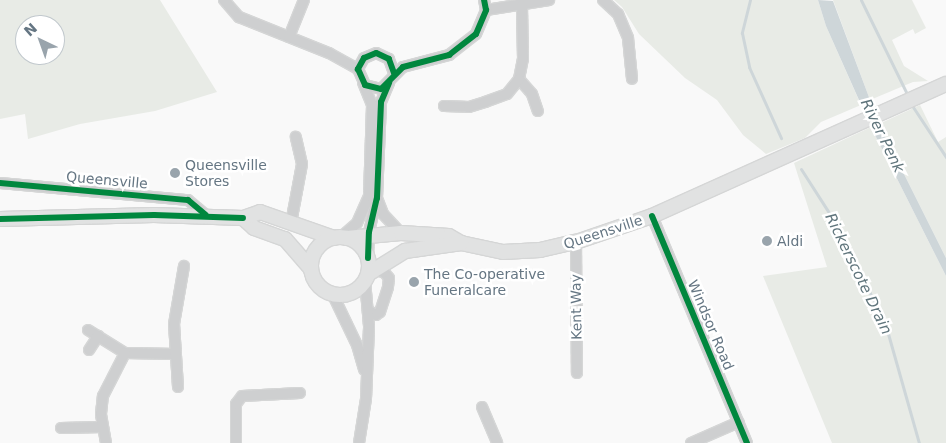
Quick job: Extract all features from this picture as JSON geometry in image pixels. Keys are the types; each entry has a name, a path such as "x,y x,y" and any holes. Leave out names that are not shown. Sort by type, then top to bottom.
{"highway":[{"name":"Queensville","path":"341,238 368,238 401,233 449,236 461,243 503,252 540,250 576,242 652,216 825,140 946,84"},
{"path":"0,219 206,215 243,218 260,212 359,244 369,271"},
{"path":"243,218 254,228 285,239 310,268 316,284 332,295 351,293 369,271 405,251 461,243"},
{"path":"310,268 316,249 341,238"}],"street":[{"path":"224,0 239,17 347,62 358,69 372,105 369,196 357,223 341,238"},
{"path":"289,37 304,0"},
{"path":"359,443 366,379 369,311 368,238 377,198 381,102 394,72 403,66 449,55 476,34 485,5 522,6 549,0"},
{"path":"603,0 618,14 628,38 632,79"},
{"path":"444,106 469,107 485,102 506,94 520,79 523,59 522,6"},
{"path":"347,62 376,54 403,66"},
{"path":"358,69 364,58"},
{"path":"389,59 394,72"},
{"path":"520,79 532,94 538,111"},
{"path":"362,83 376,89 389,84"},
{"path":"291,223 302,164 296,137"},
{"name":"Queensville","path":"0,183 188,200 206,215"},
{"path":"377,198 383,214 401,233"},
{"name":"Windsor Road","path":"652,216 747,443"},
{"name":"Kent Way","path":"576,242 577,373"},
{"path":"178,387 172,377 176,354 174,324 184,266"},
{"path":"369,271 384,272 389,278 380,312 376,315 369,311"},
{"path":"332,295 357,344 366,379"},
{"path":"88,330 125,353 176,354"},
{"path":"89,350 98,336"},
{"path":"106,443 103,427 103,396 125,353"},
{"path":"236,443 236,404 242,396 300,393"},
{"path":"482,407 497,443"},
{"path":"691,443 739,422"},
{"path":"61,428 103,427"}],"shaded area":[{"path":"0,0 160,0 217,92 155,111 80,124 28,139 25,114 0,119"},
{"path":"614,0 818,0 826,26 861,105 821,122 805,138 766,154 743,135 717,100 685,78 639,34 622,7"},
{"path":"833,0 912,0 926,28 915,34 913,29 892,40 904,66 928,81 913,82 870,100"},
{"path":"920,105 938,142 946,137 946,258 879,124"},
{"path":"871,127 946,276 946,443 832,443 763,276 827,267 794,163"}],"water":[{"name":"River Penk","path":"818,0 833,1 879,124 946,258 946,276 871,127 826,26"}],"waterway":[{"name":"Rickerscote Drain","path":"750,0 742,33 749,67 781,138"},
{"path":"861,0 908,96"},
{"path":"911,104 946,157"},
{"name":"Rickerscote Drain","path":"801,169 831,216 885,323 919,443"}],"cycle path":[{"path":"394,73 389,59 376,53 364,58 358,69 365,85 381,89 403,67 449,55 476,34 486,10 484,0"},
{"path":"368,258 369,232 377,198 381,102 389,83"},
{"path":"0,183 188,200 206,215"},
{"path":"0,219 154,215 243,218"},
{"path":"652,216 747,443"}],"place":[{"name":"Queensville Stores","path":"175,173"},
{"name":"Aldi","path":"767,241"},
{"name":"The Co-operative Funeralcare","path":"414,282"}]}
